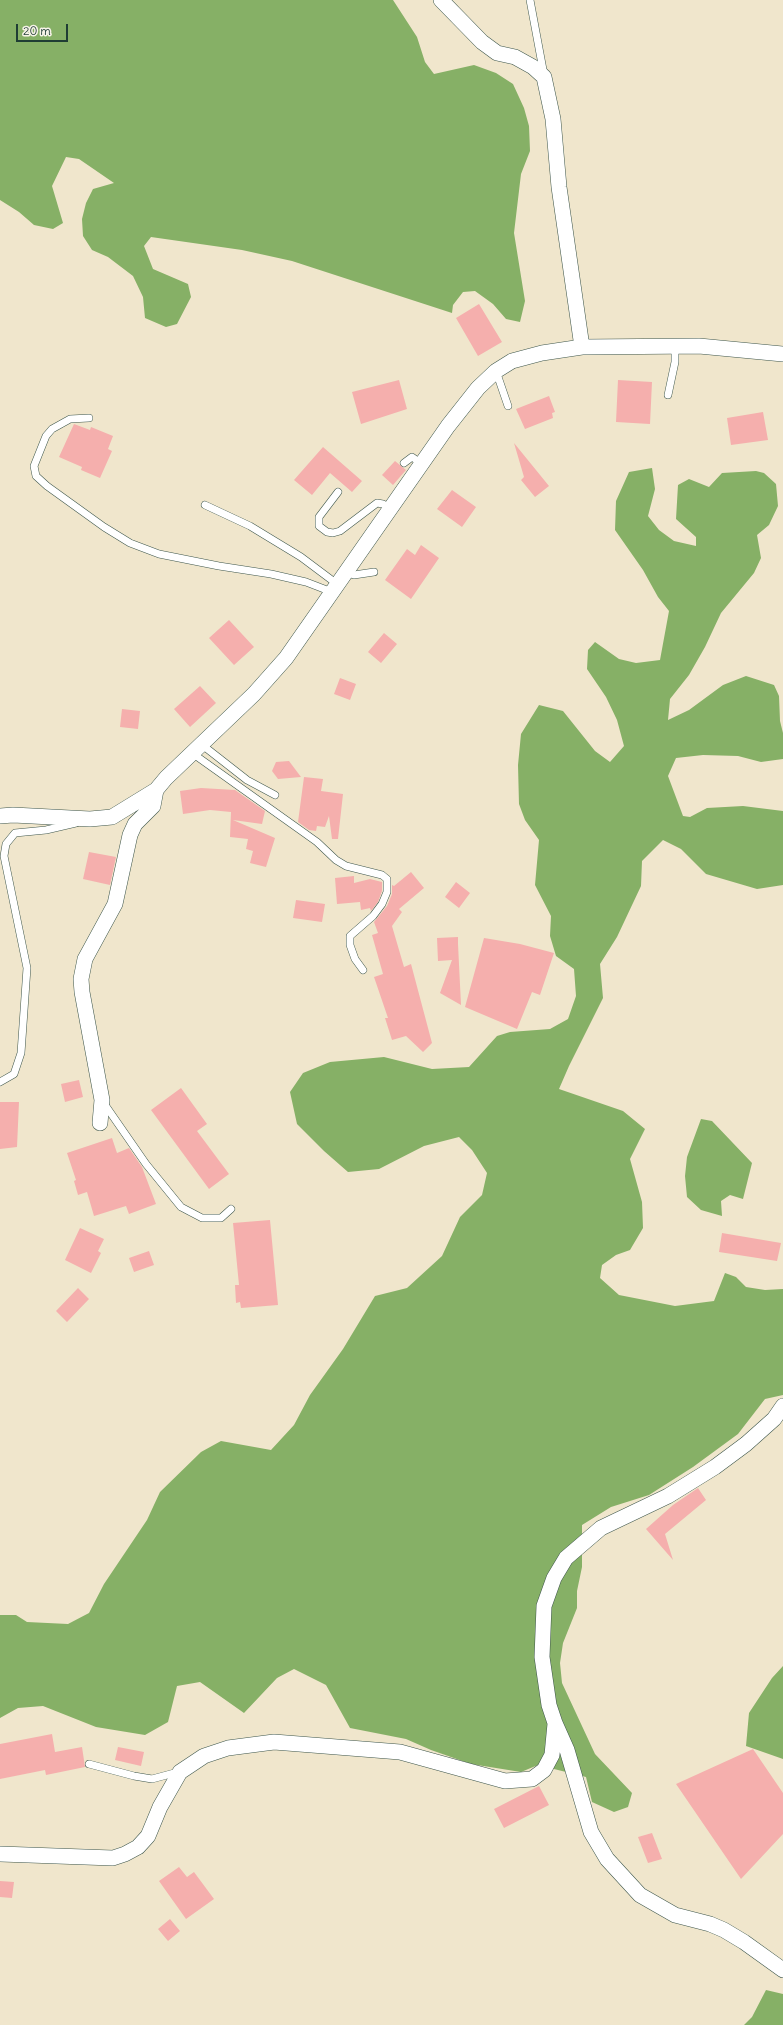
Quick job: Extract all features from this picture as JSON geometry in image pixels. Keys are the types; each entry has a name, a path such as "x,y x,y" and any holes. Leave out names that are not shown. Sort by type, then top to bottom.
{"street":[{"path":"441,0 482,42 497,53 514,57 533,67 544,77 553,119 559,187 582,347"},
{"path":"0,816 13,815 90,819 112,817 156,790 166,778 254,694 286,658 390,508 478,388 496,371 512,361 542,353 582,347 700,346 783,354"},
{"path":"100,1123 102,1100 82,992 81,979 85,959 115,904 130,835 135,824 153,806 156,790"},
{"path":"783,1406 774,1419 746,1444 715,1467 668,1496 601,1528 566,1558 554,1578 544,1606 542,1657 549,1705 567,1750 591,1832 607,1859 635,1890 655,1905 675,1915 710,1924 724,1930 783,1970"},
{"path":"0,1854 113,1858 125,1854 138,1847 148,1836 160,1807 180,1772 204,1756 228,1748 274,1742 400,1752 504,1781 532,1779 544,1770 552,1755 555,1723"}],"lane":[{"path":"530,0 544,77"},
{"path":"668,395 675,362 675,346"},
{"path":"496,371 508,406"},
{"path":"89,418 70,419 52,429 42,443 34,466 36,476 47,486 104,527 130,543 159,554 219,566 271,574 306,582 338,583 354,575 374,572"},
{"path":"404,463 412,457 422,464"},
{"path":"338,492 319,517 319,526 327,532 333,533 340,531 377,504 383,504 390,508"},
{"path":"205,505 250,526 301,556 338,583"},
{"path":"197,749 274,795"},
{"path":"197,749 317,842 341,863 387,879 387,892 382,904 373,916 350,936 350,945 355,960 363,970"},
{"path":"0,1082 14,1074 21,1052 27,968 4,856 6,844 15,834 46,830 90,819"},
{"path":"102,1100 146,1164 181,1207 202,1218 221,1218 231,1209"},
{"path":"89,1764 134,1776 152,1779 180,1772"},
{"path":"764,1956 783,1964"}],"green space":[{"path":"0,0 393,0 417,37 425,62 434,74 474,65 496,73 513,84 524,108 529,126 530,151 521,174 514,233 525,301 520,322 506,319 493,304 475,291 463,292 453,305 452,313 292,261 242,250 151,237 144,246 153,269 188,284 191,297 177,324 166,327 145,318 143,297 133,276 108,257 92,250 83,236 82,219 86,203 93,189 114,183 79,159 66,157 52,186 63,223 53,229 34,225 19,212 0,200"},
{"path":"652,468 655,489 648,516 659,530 674,541 696,546 696,537 676,519 678,485 689,479 709,487 722,473 756,471 764,473 776,484 778,506 769,525 757,535 761,558 754,573 721,613 705,647 689,675 670,699 668,720 689,710 723,685 746,676 774,685 779,696 780,721 783,733 783,759 761,762 738,756 703,755 676,758 668,776 683,816 690,817 707,808 743,806 783,811 783,885 757,889 706,874 681,849 663,840 642,861 641,886 617,937 600,964 603,998 559,1089 623,1111 645,1129 630,1159 642,1202 643,1228 630,1250 616,1255 602,1265 600,1278 619,1295 675,1306 714,1301 725,1273 736,1277 746,1287 765,1290 783,1289 783,1395 765,1399 738,1434 693,1467 649,1495 611,1507 582,1525 582,1567 577,1591 577,1608 563,1643 560,1663 562,1683 595,1754 632,1793 628,1807 614,1812 592,1802 586,1777 538,1765 521,1772 471,1764 431,1750 406,1739 350,1728 326,1685 294,1669 277,1678 244,1713 200,1682 177,1686 168,1722 145,1735 96,1727 43,1706 18,1708 0,1718 0,1615 16,1615 27,1622 68,1624 89,1613 104,1584 147,1520 160,1492 201,1452 221,1441 271,1450 294,1425 310,1395 343,1349 375,1296 407,1288 442,1256 460,1217 482,1195 487,1173 472,1150 459,1137 424,1146 379,1169 348,1172 297,1124 290,1092 303,1073 330,1062 384,1057 432,1069 469,1067 497,1036 510,1032 550,1029 568,1019 576,996 574,969 556,956 550,936 551,916 535,885 539,840 525,820 519,804 518,765 521,734 539,705 563,711 595,751 610,762 624,746 617,720 606,697 587,669 588,650 595,642 619,659 636,663 660,660 669,611 658,597 643,570 615,530 616,501 629,472"},
{"path":"701,1119 712,1121 752,1163 743,1199 730,1195 721,1201 722,1216 701,1210 687,1197 685,1176 687,1157"},
{"path":"783,1666 783,1759 746,1746 749,1713 772,1678"},
{"path":"766,1990 783,1994 783,2025 744,2025 752,2017"}],"building":[{"path":"479,304 502,342 478,356 456,318"},
{"path":"399,380 407,409 361,424 352,392"},
{"path":"618,380 652,382 650,424 616,422"},
{"path":"549,396 555,412 552,413 553,418 525,429 516,409"},
{"path":"763,412 768,440 731,445 727,418"},
{"path":"74,424 90,430 91,427 113,436 108,449 112,451 100,478 81,470 82,467 59,457"},
{"path":"514,443 549,486 535,497 521,480 524,477"},
{"path":"323,447 362,481 352,492 330,473 312,495 294,480"},
{"path":"395,461 406,470 393,485 382,475"},
{"path":"452,490 476,507 462,527 437,509"},
{"path":"421,545 439,558 411,599 385,580 407,549 415,555"},
{"path":"229,620 254,647 234,665 209,638"},
{"path":"384,633 397,644 381,663 368,652"},
{"path":"340,678 356,684 350,700 334,694"},
{"path":"200,686 216,703 190,727 174,709"},
{"path":"122,709 140,711 138,729 120,727"},
{"path":"289,761 301,777 278,779 272,771 276,762"},
{"path":"304,777 323,779 321,791 343,794 338,839 332,839 329,816 325,827 317,826 316,831 309,830 298,822"},
{"path":"201,788 235,790 265,811 262,824 233,820 275,838 266,867 250,863 253,851 246,849 248,839 230,837 231,812 210,810 183,814 180,791"},
{"path":"89,852 116,857 110,885 83,879"},
{"path":"411,872 424,888 399,909 402,912 392,926 404,967 411,964 432,1043 423,1052 406,1036 392,1040 385,1018 388,1018 374,977 383,974 372,935 378,933 374,922 387,906 392,894 392,885 394,886"},
{"path":"354,876 354,883 370,879 382,882 382,891 378,902 371,911 370,908 361,910 360,902 337,904 335,878"},
{"path":"456,882 470,893 459,908 445,897"},
{"path":"296,900 325,904 322,922 293,918"},
{"path":"458,937 461,1005 440,993 452,960 438,961 437,938"},
{"path":"484,938 520,944 554,953 540,995 532,992 517,1029 465,1007"},
{"path":"79,1080 83,1097 65,1102 61,1084"},
{"path":"181,1088 207,1124 197,1131 229,1174 209,1189 151,1110"},
{"path":"0,1102 19,1102 17,1147 0,1149"},
{"path":"112,1138 117,1153 129,1148 142,1167 156,1204 129,1214 126,1206 94,1216 87,1192 78,1195 74,1181 76,1180 67,1153"},
{"path":"270,1220 278,1305 241,1308 240,1302 236,1303 235,1285 239,1285 233,1223"},
{"path":"80,1228 104,1239 98,1251 101,1253 91,1273 65,1260"},
{"path":"722,1233 781,1243 777,1261 719,1252"},
{"path":"149,1251 154,1265 134,1272 129,1258"},
{"path":"78,1288 89,1299 67,1322 56,1311"},
{"path":"698,1488 706,1500 665,1534 673,1560 646,1529 673,1505"},
{"path":"52,1734 55,1752 82,1747 85,1767 46,1775 45,1770 0,1779 0,1744"},
{"path":"118,1747 144,1752 141,1766 115,1760"},
{"path":"753,1749 783,1793 783,1834 741,1879 676,1784"},
{"path":"539,1786 549,1805 504,1828 494,1809"},
{"path":"652,1833 662,1859 648,1863 638,1837"},
{"path":"179,1867 187,1877 194,1872 214,1899 186,1919 159,1881"},
{"path":"0,1881 14,1882 12,1898 0,1897"},
{"path":"170,1919 180,1931 168,1941 158,1929"}]}
